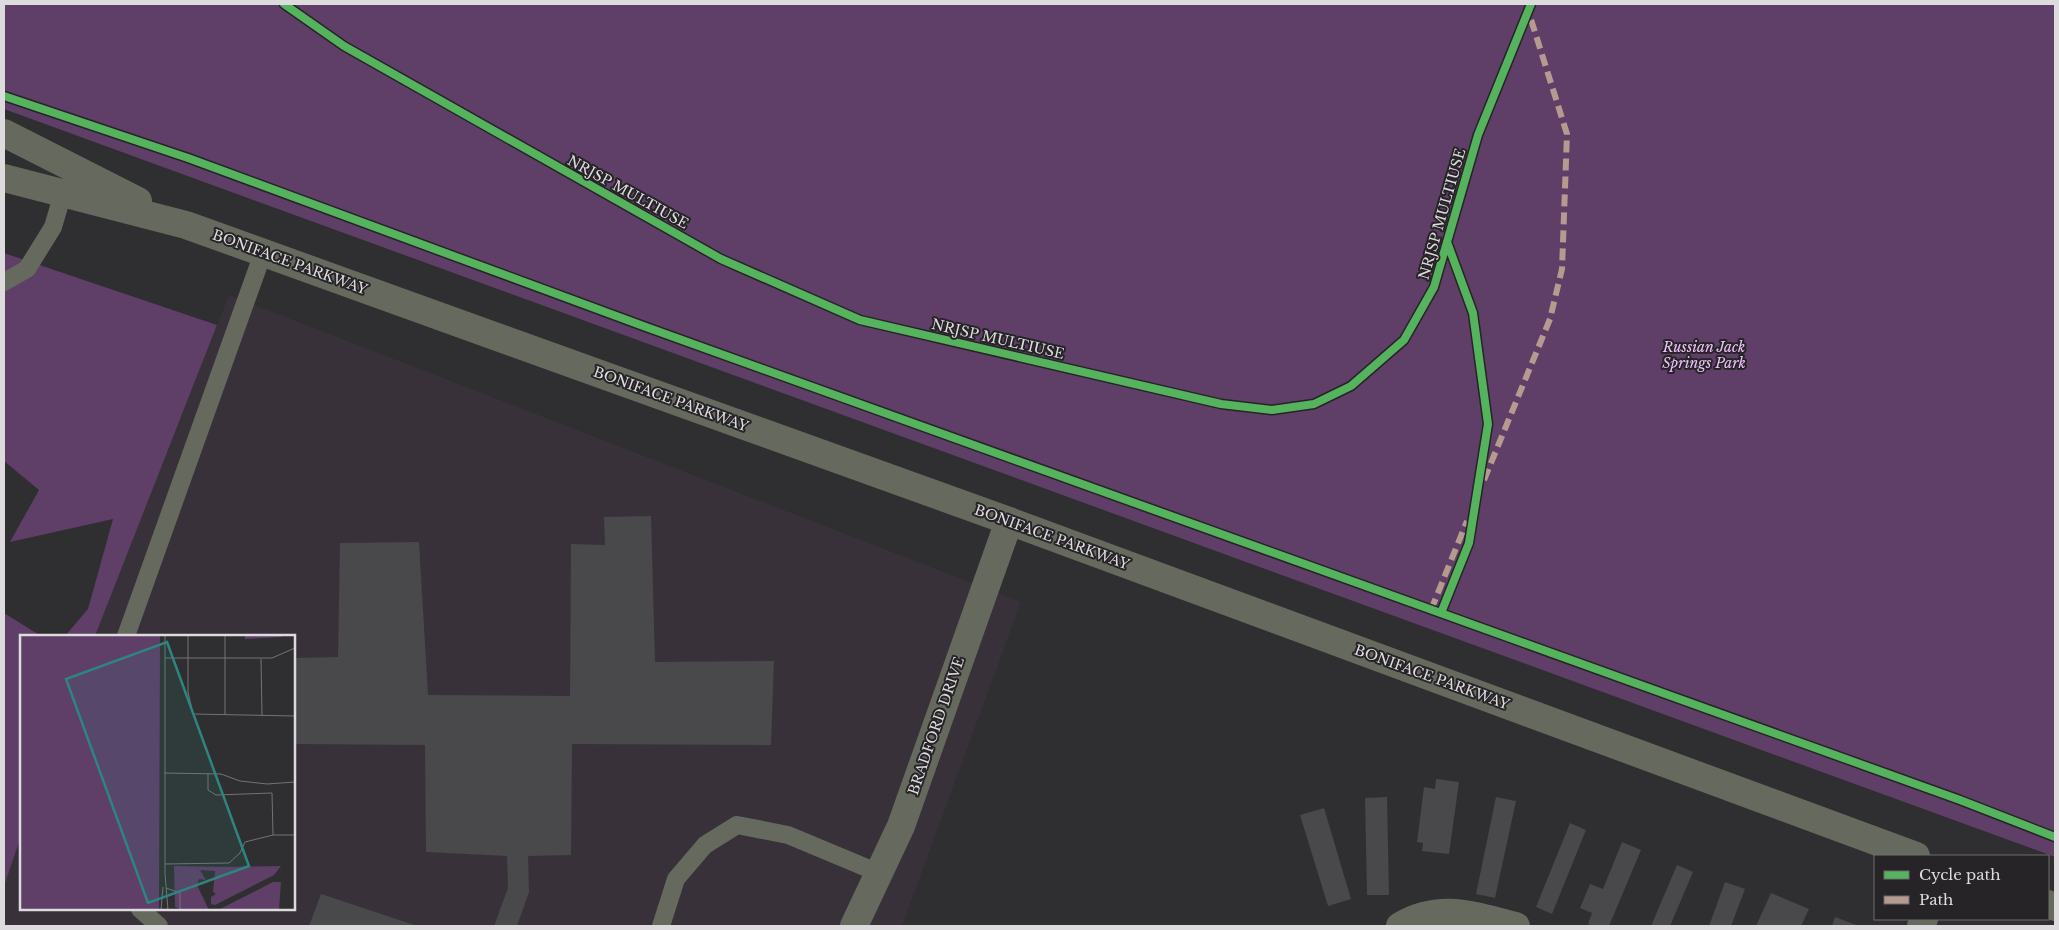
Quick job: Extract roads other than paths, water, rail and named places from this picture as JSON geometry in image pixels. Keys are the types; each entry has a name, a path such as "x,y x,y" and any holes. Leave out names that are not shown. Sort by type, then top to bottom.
{"main road":[{"name":"BONIFACE PARKWAY","path":"4,133 186,225"},
{"name":"BONIFACE PARKWAY","path":"4,178 186,225 1009,521 1913,855"}],"street":[{"name":"BRADFORD DRIVE","path":"854,926 901,826 1009,521"},
{"path":"1400,926 1433,912 1464,913 1516,926"}],"lane":[{"path":"4,282 27,269 53,227 63,193"},
{"path":"126,635 263,253"},
{"path":"660,926 676,879 705,845 737,825 788,835 879,873"},
{"path":"141,910 159,926"}],"park label":[{"name":"Russian Jack Springs Park","path":"1704,356"}]}
